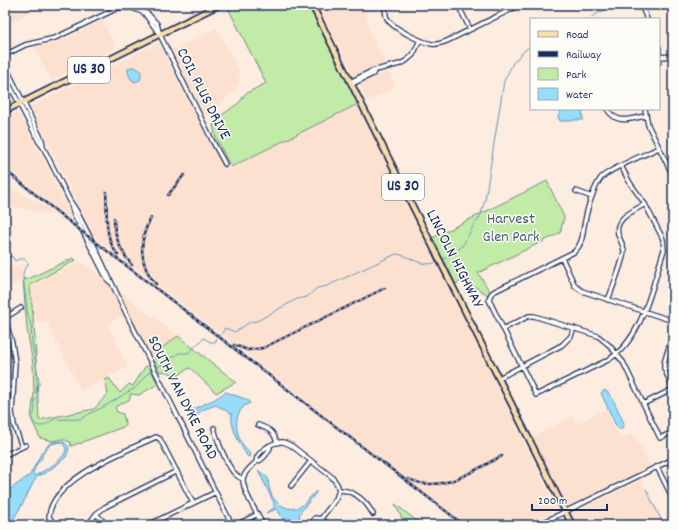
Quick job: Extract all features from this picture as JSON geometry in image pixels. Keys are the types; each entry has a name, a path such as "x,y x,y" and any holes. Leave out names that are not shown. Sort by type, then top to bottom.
{"main road":[{"name":"US 30","path":"5,111 219,5"},
{"name":"LINCOLN HIGHWAY","path":"312,5 572,525"}],"street":[{"path":"385,5 386,16 389,21 400,30 430,44 441,43 520,5"},
{"path":"458,5 470,29"},
{"path":"641,5 647,18"},
{"name":"COIL PLUS DRIVE","path":"5,55 29,44 55,38 115,9 132,8 145,14 160,35 225,164"},
{"path":"351,83 372,71 406,61 413,55 420,40"},
{"path":"660,57 673,56"},
{"path":"5,65 21,103"},
{"path":"5,76 21,103"},
{"name":"SOUTH VAN DYKE ROAD","path":"21,103 38,142 43,147 110,277 110,282 232,525"},
{"path":"607,110 615,118 621,120 645,116"},
{"path":"645,110 645,116 673,176"},
{"path":"621,166 630,183 645,204 663,239 664,244 664,250 644,312 630,338 617,354 536,395 489,300 491,293 574,252 581,244 584,222 598,182 602,177 621,166 659,148"},
{"path":"576,191 592,197"},
{"path":"608,300 624,253 622,243 618,235 619,224 626,216 645,204"},
{"path":"562,258 575,286 578,289 673,321"},
{"path":"5,455 24,446 14,425 12,412 15,363 12,343 5,318 21,308"},
{"path":"503,329 529,316 534,316 598,336 617,354 623,362 660,438 673,432"},
{"path":"499,378 562,346 571,336 574,328"},
{"path":"643,404 673,389 664,368 664,363 673,334"},
{"path":"5,415 12,412"},
{"path":"258,425 270,430 275,436 277,443"},
{"path":"214,428 216,439 232,470 244,479"},
{"path":"55,525 49,517 49,513 57,498 67,485 91,469 156,437 160,439 193,503"},
{"path":"263,525 244,487 244,479 246,472 256,462 255,459 260,452 268,446 284,442 289,444 334,479 337,484 339,490 335,501 317,524"},
{"path":"538,525 673,459"},
{"path":"291,486 311,461"},
{"path":"657,467 670,488 673,499"},
{"path":"88,525 96,514 114,501 177,471"},
{"path":"339,490 347,490 354,494 368,505 373,514"},
{"path":"148,525 216,492"},
{"path":"96,514 107,525"},
{"path":"236,525 258,514"},
{"path":"247,525 260,519"},
{"path":"321,519 329,525"}],"shaded area":[{"path":"5,5 45,5 5,25"},
{"path":"318,5 368,5 367,22 369,30 385,63 354,77"},
{"path":"102,20 116,48 51,80 34,47 63,40"},
{"path":"217,27 240,74 239,85 213,112 203,117 170,51"},
{"path":"158,43 225,170 358,104 473,330 497,385 557,510 526,525 467,525 93,235 32,111 31,106"},
{"path":"388,71 396,87 367,101 361,87 361,82"},
{"path":"16,113 20,115 73,219 70,219 5,166 5,118"},
{"path":"5,186 49,208 54,215 10,206 5,209"},
{"path":"80,261 107,282 124,315 107,324 128,367 81,391 46,320 36,324 32,286"},
{"path":"22,265 22,280 5,289 5,267"},
{"path":"117,289 178,336 150,357"},
{"path":"606,409 621,439 633,433 651,467 566,509 532,437 573,417 576,424"},
{"path":"641,480 665,525 576,525 570,514"}],"green space":[{"path":"233,5 308,5 358,104 231,167 216,138 213,125 218,118 240,102 245,94 266,83 228,8"},
{"name":"Harvest Glen Park","path":"547,181 564,217 560,233 478,273 491,293 490,296 463,280 456,284 432,238"},
{"path":"73,258 76,260 30,285 35,337 39,420 94,409 108,394 105,380 109,378 120,393 129,384 133,386 147,366 150,368 158,384 139,395 130,394 130,399 115,407 117,412 123,414 126,426 71,446 70,442 62,439 53,441 40,438 31,418 34,393 33,364 27,329 23,279 28,279"},
{"path":"178,336 236,382 216,393 190,368 180,375 160,372 155,362 155,353"},
{"path":"395,504 422,525 405,525"}],"water":[{"path":"135,67 141,71 140,80 135,82 131,79 128,69"},
{"path":"562,110 582,110 583,120 560,121 558,117"},
{"path":"605,390 613,400 624,423 622,429 619,429 616,426 601,393"},
{"path":"226,392 248,400 250,403 244,406 240,411 237,421 238,434 243,445 249,452 249,457 236,436 232,414 216,405 202,410 193,419 192,417 192,410"},
{"path":"63,441 69,447 66,457 46,473 39,475 34,481 10,525 5,525 5,495 9,490 30,475 42,452 52,442","holes":["60,442 63,443 66,449 62,457 53,465 34,476 33,473 36,465 49,446"]},
{"path":"258,470 268,478 271,493 274,498 278,503 288,508 300,507 316,491 299,514 301,525 296,525 291,519 283,519 277,509 266,513 274,508 274,503"}],"waterway":[{"path":"590,18 613,5"},
{"path":"443,259 461,247 481,214 485,200 504,81 513,63 526,49 530,47"},
{"path":"221,335 225,328 235,332 250,322 257,321 297,299 307,297 317,288 327,286 396,254 426,264 437,262"},
{"path":"5,257 7,258 12,256 15,261 24,259 28,263 24,270 23,277 39,381 39,385 37,386 36,390 38,397 34,401 35,410 32,419 38,426 44,425 55,419 83,418 134,389 151,371"},
{"path":"158,367 179,353 188,353 204,338 210,342 215,342 217,338"},
{"path":"646,489 664,525"}],"railway":[{"path":"5,170 76,227 464,525"},
{"path":"168,195 184,175"},
{"path":"106,192 108,233 113,248 118,255"},
{"path":"114,218 118,243 132,265"},
{"path":"151,218 144,235 142,252 146,269 156,284"},
{"path":"234,345 248,350 263,348 385,288"},
{"path":"409,479 421,483 433,484 445,482 469,474 502,456"}]}
